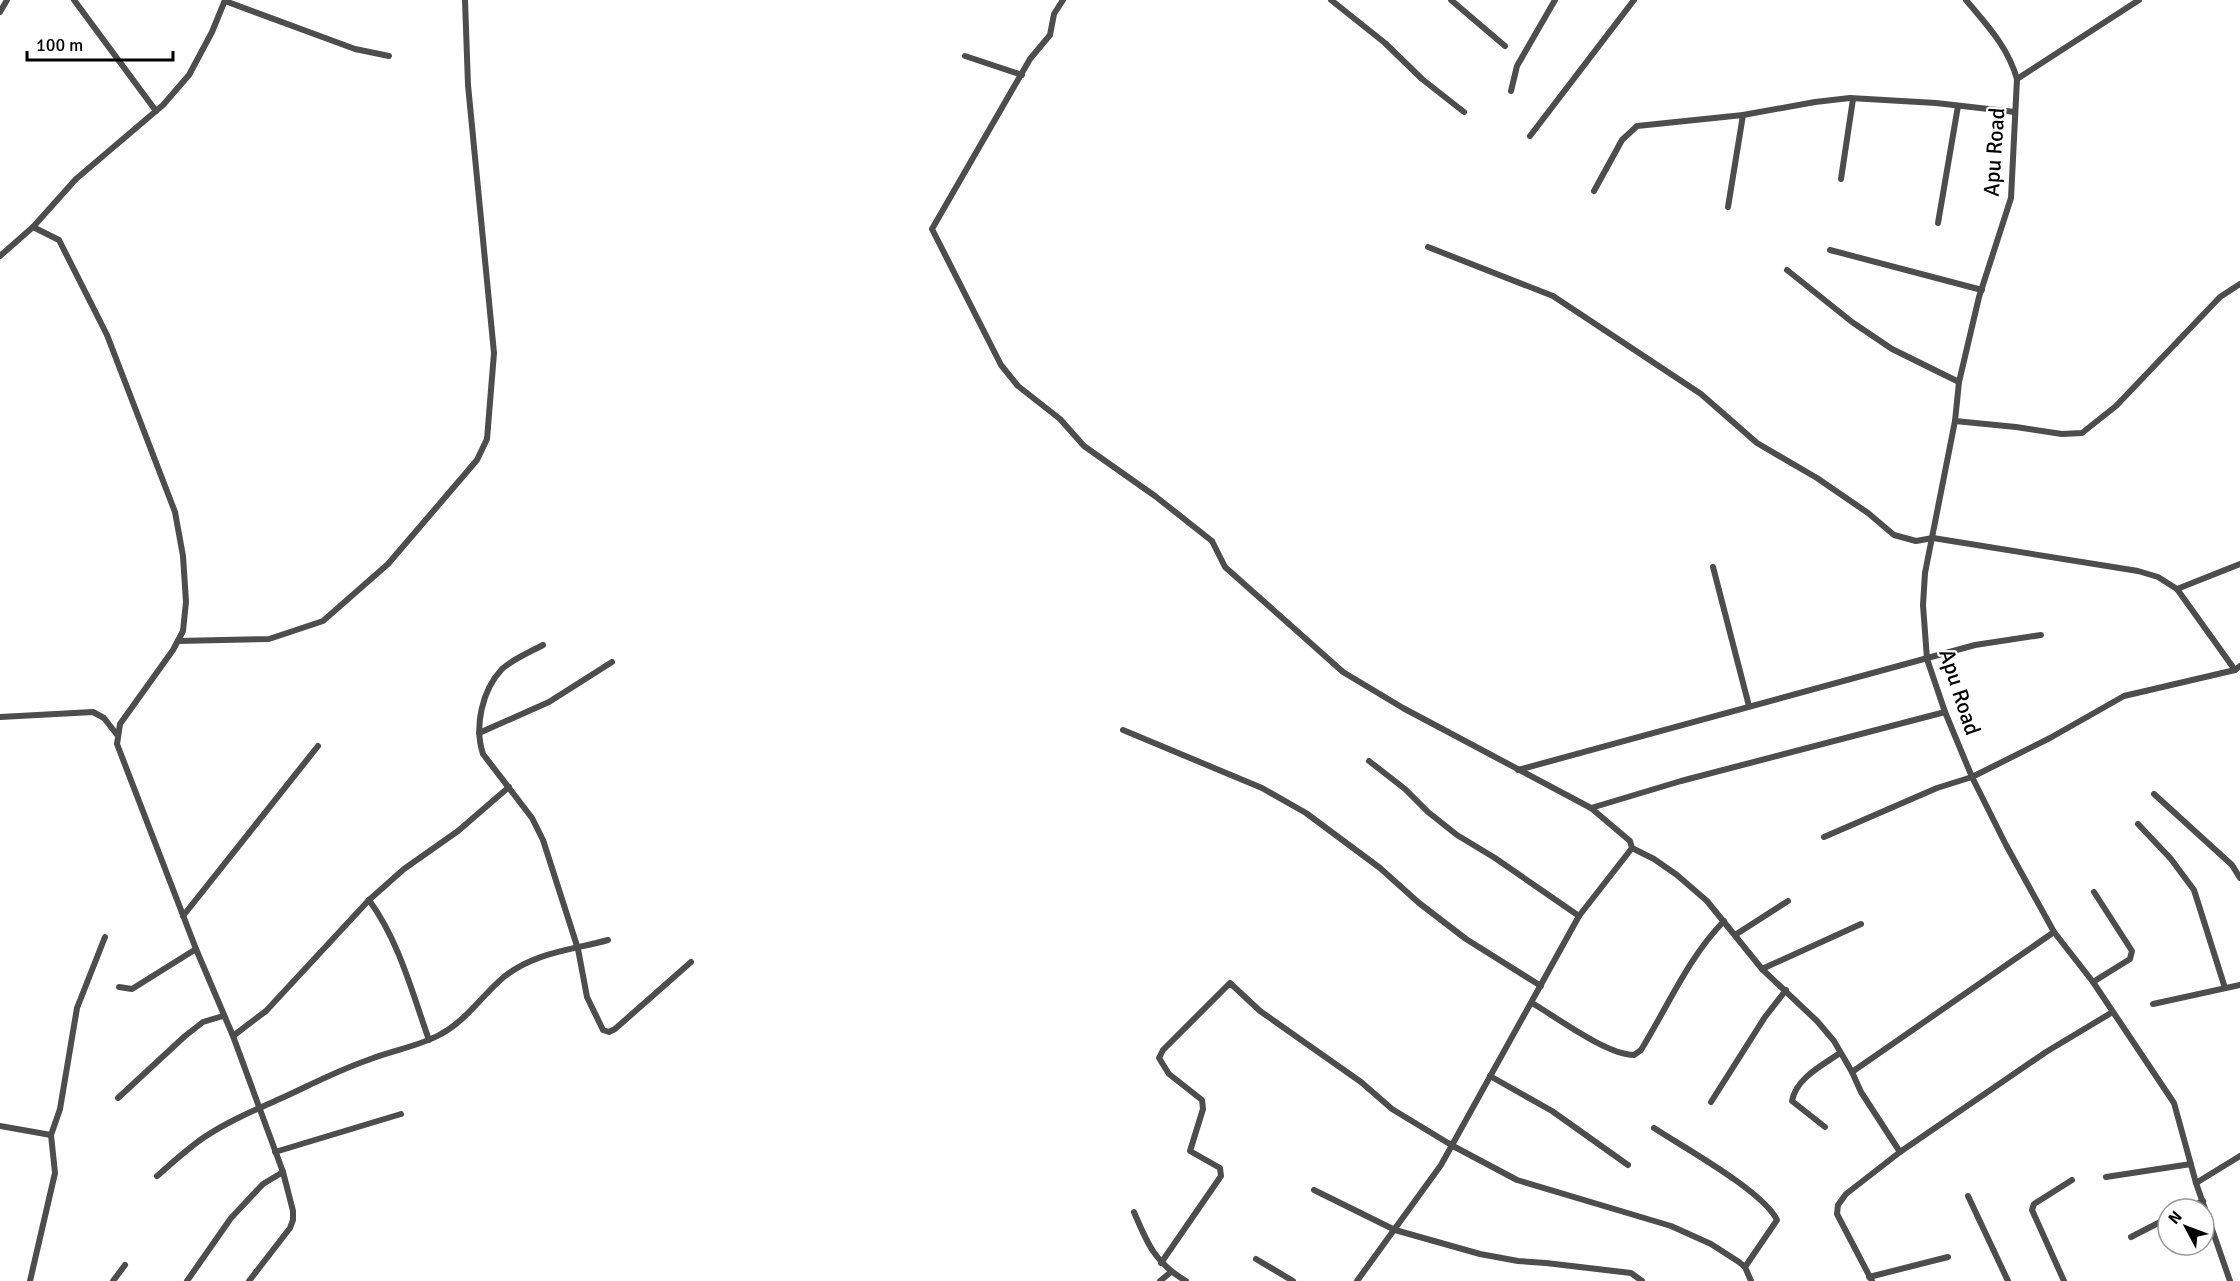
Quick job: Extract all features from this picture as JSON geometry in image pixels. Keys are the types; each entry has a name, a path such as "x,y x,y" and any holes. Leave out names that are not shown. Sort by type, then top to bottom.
{"street":[{"path":"0,12 7,0"},
{"path":"74,0 156,111"},
{"path":"178,641 269,639 323,621 388,564 477,460 487,439 494,353 468,85 465,0"},
{"path":"1063,0 1054,14 1050,35 1030,59 932,229 1001,365 1017,386 1060,419 1084,446 1155,496 1212,541 1225,567 1342,672 1403,708 1591,808 1630,841 1632,848 1654,859 1677,875 1707,901 1762,969 1786,990 1834,1041 1870,1108 1899,1152"},
{"path":"1331,0 1385,43 1422,79 1464,112"},
{"path":"1451,0 1505,46"},
{"path":"1511,91 1517,66 1555,0"},
{"path":"1530,136 1634,0"},
{"name":"Apu Road","path":"1966,0 2001,43 2012,61 2017,79 2011,198 1982,290 1959,382 1955,422 1925,573 1923,606 1927,659 1944,712 1972,777 2054,932 2093,982 2174,1103 2201,1197"},
{"path":"2017,79 2139,0"},
{"path":"0,256 33,227 76,179 156,111 189,75 212,32 225,1 355,49 389,56"},
{"path":"965,56 1022,75"},
{"path":"1594,191 1622,140 1637,126 1743,115 1815,102 1853,99 1958,105 2015,112"},
{"path":"1841,179 1853,99"},
{"path":"1938,223 1958,105"},
{"path":"1728,207 1743,115"},
{"path":"33,227 59,240 78,274 107,335 175,512 183,556 186,602 183,631 120,724 118,750 196,949 233,1036 283,1172 293,1220 290,1228 249,1281"},
{"path":"1428,247 1553,296 1701,394 1757,443 1818,478 1868,513 1894,535 1916,541 1933,538 2138,571 2158,577 2176,589 2238,668 2124,696 2050,738 1972,777 1937,788 1824,837"},
{"path":"1830,250 1982,290"},
{"path":"1787,270 1852,322 1892,349 1959,382"},
{"path":"1955,422 2016,427 2062,434 2082,433 2116,406 2220,297 2240,284"},
{"path":"2176,589 2240,564"},
{"path":"1713,567 1749,706"},
{"path":"1518,770 1975,645 2041,635"},
{"path":"543,645 502,670 485,697 480,715 479,741 483,753 532,818 543,840 578,949 587,997 603,1030 609,1032 633,1015 691,962"},
{"path":"479,733 549,702 612,662"},
{"path":"0,717 93,712 104,718 118,736"},
{"path":"1591,808 1944,712"},
{"path":"1123,730 1262,788 1306,813 1380,868 1419,903 1466,939 1541,986"},
{"path":"183,916 318,746"},
{"path":"1369,761 1457,835 1495,858 1579,916"},
{"path":"233,1036 266,1011 369,900 404,869 458,831 509,787"},
{"path":"2154,794 2232,865 2240,878"},
{"path":"2138,824 2171,859 2194,890 2225,988"},
{"path":"1358,1281 1441,1166 1579,916 1632,848"},
{"path":"2093,982 2130,959 2132,951 2094,892"},
{"path":"369,900 392,937 429,1040"},
{"path":"1735,935 1788,901"},
{"path":"1532,1003 1601,1044 1625,1054 1634,1055 1641,1050 1702,946 1724,921"},
{"path":"1762,969 1860,924"},
{"path":"1852,1072 2054,932"},
{"path":"30,1281 55,1173 51,1135 60,1109 77,1008 105,937"},
{"path":"157,1176 203,1138 259,1108 341,1070 418,1045 443,1034 503,978 532,959 608,940"},
{"path":"119,987 132,989 196,949"},
{"path":"1161,1263 1221,1176 1220,1168 1190,1151 1203,1109 1202,1100 1169,1074 1159,1058 1163,1050 1230,983 1260,1011 1361,1082 1392,1109 1452,1146 1517,1180 1671,1226 1711,1244 1745,1267 1751,1281"},
{"path":"2153,1005 2240,985"},
{"path":"1711,1102 1765,1017 1786,990"},
{"path":"1948,1257 1870,1279 1841,1224 1837,1214 1838,1205 1846,1194 1899,1152 2046,1052 2111,1012"},
{"path":"118,1098 185,1036 203,1022 223,1016"},
{"path":"1825,1127 1792,1101 1794,1092 1818,1068 1840,1053"},
{"path":"1491,1076 1552,1111 1628,1165"},
{"path":"275,1152 401,1114"},
{"path":"0,1126 51,1135"},
{"path":"1654,1128 1751,1192 1774,1214 1777,1220 1771,1231 1745,1267"},
{"path":"2196,1183 2240,1156"},
{"path":"2106,1177 2191,1164"},
{"path":"187,1281 231,1218 262,1184 283,1172"},
{"path":"2064,1281 2032,1210 2034,1204 2072,1180"},
{"path":"1314,1190 1395,1230 1480,1254 1518,1261 1631,1273 1642,1281"},
{"path":"1968,1196 2008,1281"},
{"path":"1134,1212 1149,1248 1170,1272 1186,1281"},
{"path":"2131,1237 2156,1224"},
{"name":"Apu Road","path":"2216,1240 2230,1281"},
{"path":"1256,1259 1293,1281"},
{"path":"113,1281 125,1264"},
{"path":"1160,1281 1170,1272"}]}
